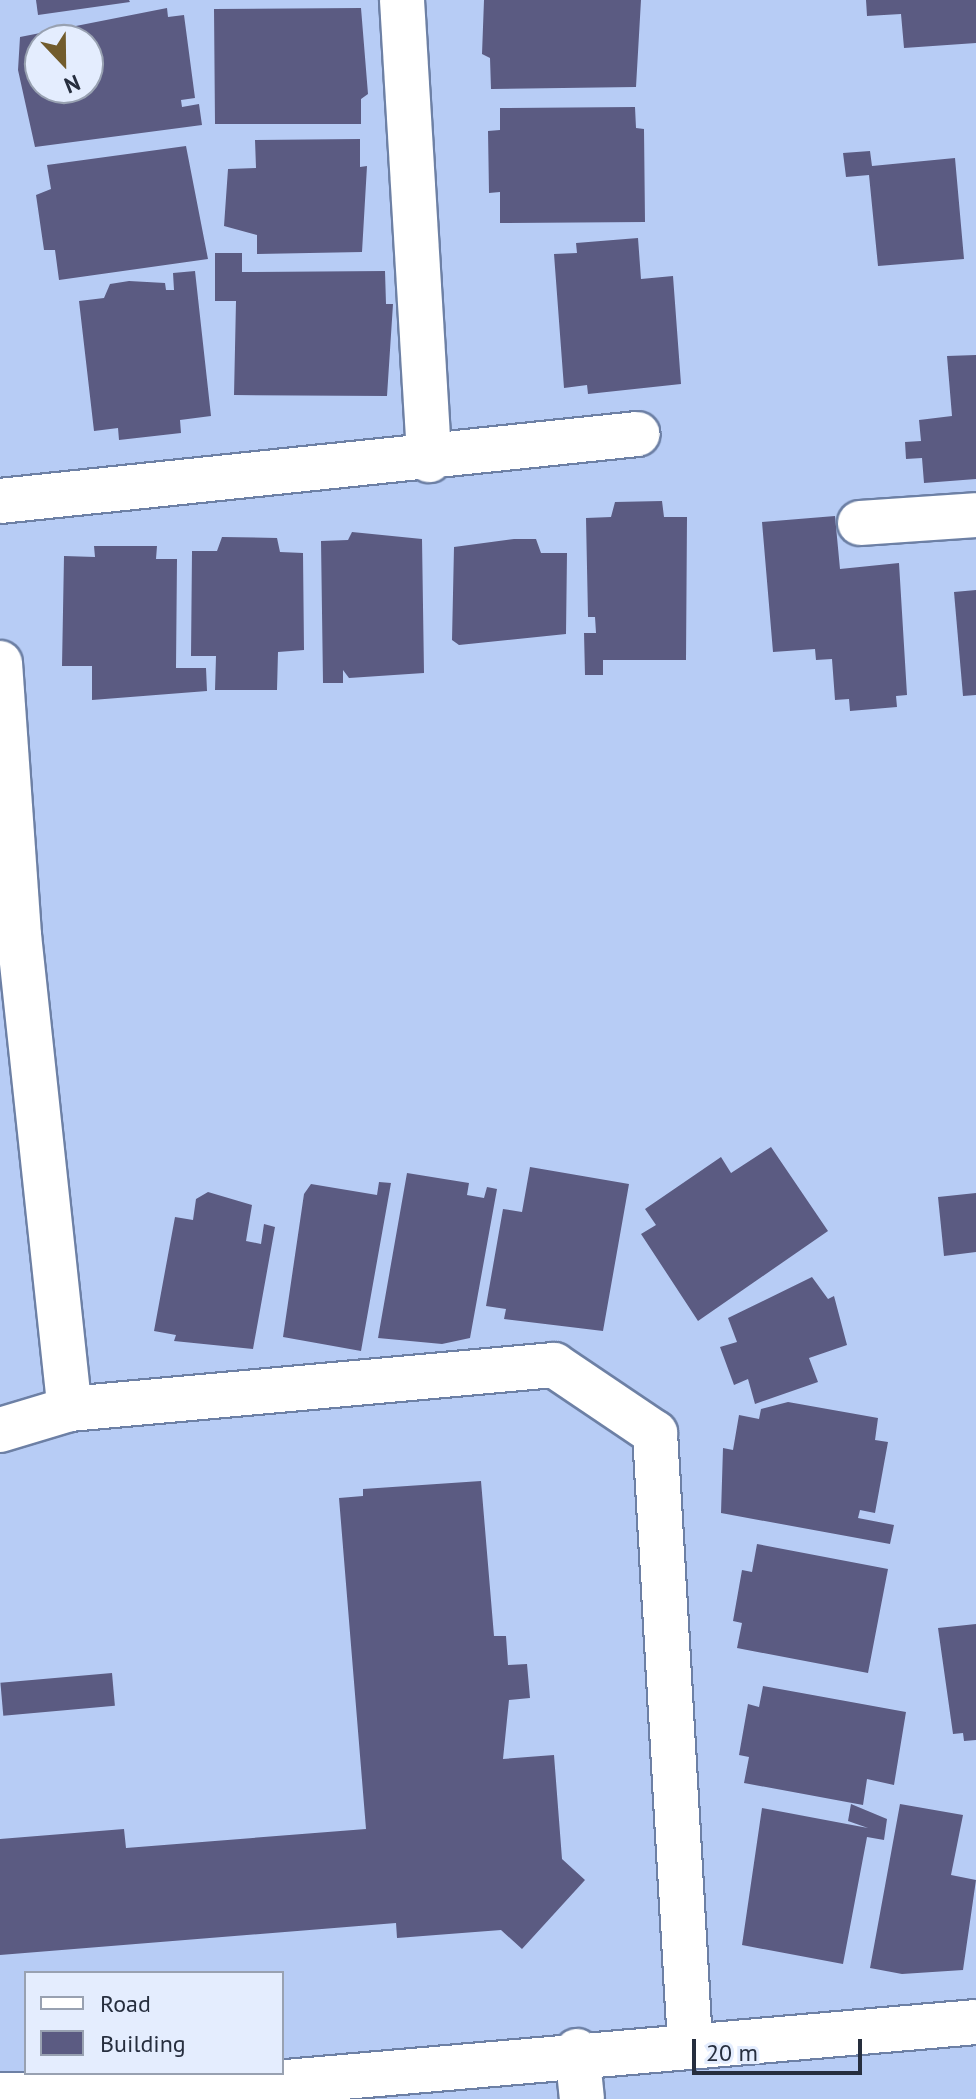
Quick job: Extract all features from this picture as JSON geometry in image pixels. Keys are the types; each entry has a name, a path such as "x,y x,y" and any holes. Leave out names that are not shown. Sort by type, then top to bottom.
{"lane":[{"path":"402,0 429,460"},
{"path":"0,501 429,460 637,434"},
{"path":"860,523 976,515"},
{"path":"0,663 10,936 70,1409"},
{"path":"0,1430 70,1409 554,1365 655,1433 690,2043"},
{"path":"0,2095 172,2096 577,2051 976,2022"},
{"path":"577,2051 582,2099"}],"building":[{"path":"36,0 129,0 130,2 38,15"},
{"path":"484,0 641,0 636,87 491,89 490,58 482,54"},
{"path":"866,0 976,0 976,43 904,48 901,14 867,16"},
{"path":"167,8 168,17 184,15 195,98 181,100 182,107 199,104 202,125 35,147 26,104 104,104 104,24 86,24"},
{"path":"361,8 368,94 361,99 361,124 215,124 214,9"},
{"path":"24,36 24,97 18,70 20,37"},
{"path":"635,107 636,128 644,129 645,222 500,223 500,192 489,193 488,131 500,130 500,108"},
{"path":"360,139 360,167 367,166 362,252 257,254 257,235 224,226 228,169 256,168 255,140"},
{"path":"186,146 208,259 59,280 55,250 44,250 36,195 51,189 47,165"},
{"path":"870,151 872,166 955,158 964,259 878,266 869,175 846,177 843,153"},
{"path":"638,238 641,279 673,276 681,384 588,394 587,385 564,388 554,254 577,253 576,243"},
{"path":"215,253 242,253 242,272 385,271 386,304 393,304 387,396 234,395 236,301 215,301"},
{"path":"195,271 211,416 180,420 181,433 119,440 118,428 94,431 79,301 104,298 110,284 129,281 165,283 166,290 174,290 173,273"},
{"path":"976,355 976,479 924,483 922,458 906,459 905,442 921,441 919,420 952,416 947,356"},
{"path":"662,501 664,517 687,517 686,660 603,660 603,675 585,675 584,633 596,633 595,617 588,617 586,518 611,517 615,502"},
{"path":"835,516 840,569 899,563 907,695 896,696 897,707 850,711 849,699 835,700 832,659 816,660 815,649 773,652 762,522"},
{"path":"352,532 422,539 424,673 349,678 343,670 343,683 323,683 321,541 348,540"},
{"path":"222,537 277,538 280,552 303,553 304,650 278,652 277,690 215,690 216,656 191,656 192,551 217,551"},
{"path":"536,539 541,553 567,553 566,634 459,645 452,640 454,547"},
{"path":"94,546 157,546 156,559 177,559 176,668 206,668 207,691 92,700 92,666 62,666 64,556 95,557"},
{"path":"976,590 976,695 963,696 954,592"},
{"path":"771,1147 828,1231 698,1321 641,1234 656,1225 645,1209 721,1157 731,1173"},
{"path":"530,1167 629,1184 603,1331 504,1319 506,1309 486,1306 503,1209 522,1212"},
{"path":"407,1173 469,1183 467,1195 484,1198 487,1187 497,1189 470,1338 442,1344 378,1338"},
{"path":"379,1182 391,1183 361,1351 283,1337 304,1194 311,1184 377,1195"},
{"path":"208,1192 252,1205 246,1241 261,1244 264,1224 275,1227 253,1349 174,1341 176,1335 154,1331 175,1217 193,1220 196,1199"},
{"path":"976,1193 976,1252 944,1256 938,1197"},
{"path":"812,1277 828,1299 834,1296 847,1345 809,1358 818,1382 755,1404 748,1379 734,1385 720,1347 737,1342 728,1318"},
{"path":"788,1402 878,1418 875,1440 888,1442 875,1513 860,1510 858,1518 894,1525 890,1544 721,1513 723,1448 733,1450 739,1415 759,1419 761,1409"},
{"path":"481,1481 494,1636 506,1636 508,1665 527,1664 530,1698 509,1700 503,1759 554,1755 562,1859 585,1880 522,1949 501,1930 397,1938 396,1923 0,1955 0,1839 124,1829 126,1848 366,1829 339,1498 363,1496 363,1489"},
{"path":"757,1544 888,1569 868,1673 737,1648 742,1623 733,1621 742,1570 752,1572"},
{"path":"976,1624 976,1740 964,1741 963,1733 953,1734 938,1628"},
{"path":"112,1673 115,1706 3,1716 0,1683"},
{"path":"763,1686 906,1712 894,1785 867,1779 863,1805 744,1783 749,1757 739,1755 748,1704 759,1707"},
{"path":"851,1804 887,1819 884,1840 867,1837 843,1964 742,1945 762,1808 868,1828 848,1821"},
{"path":"900,1804 963,1815 951,1875 976,1880 963,1970 902,1974 870,1968"}]}
